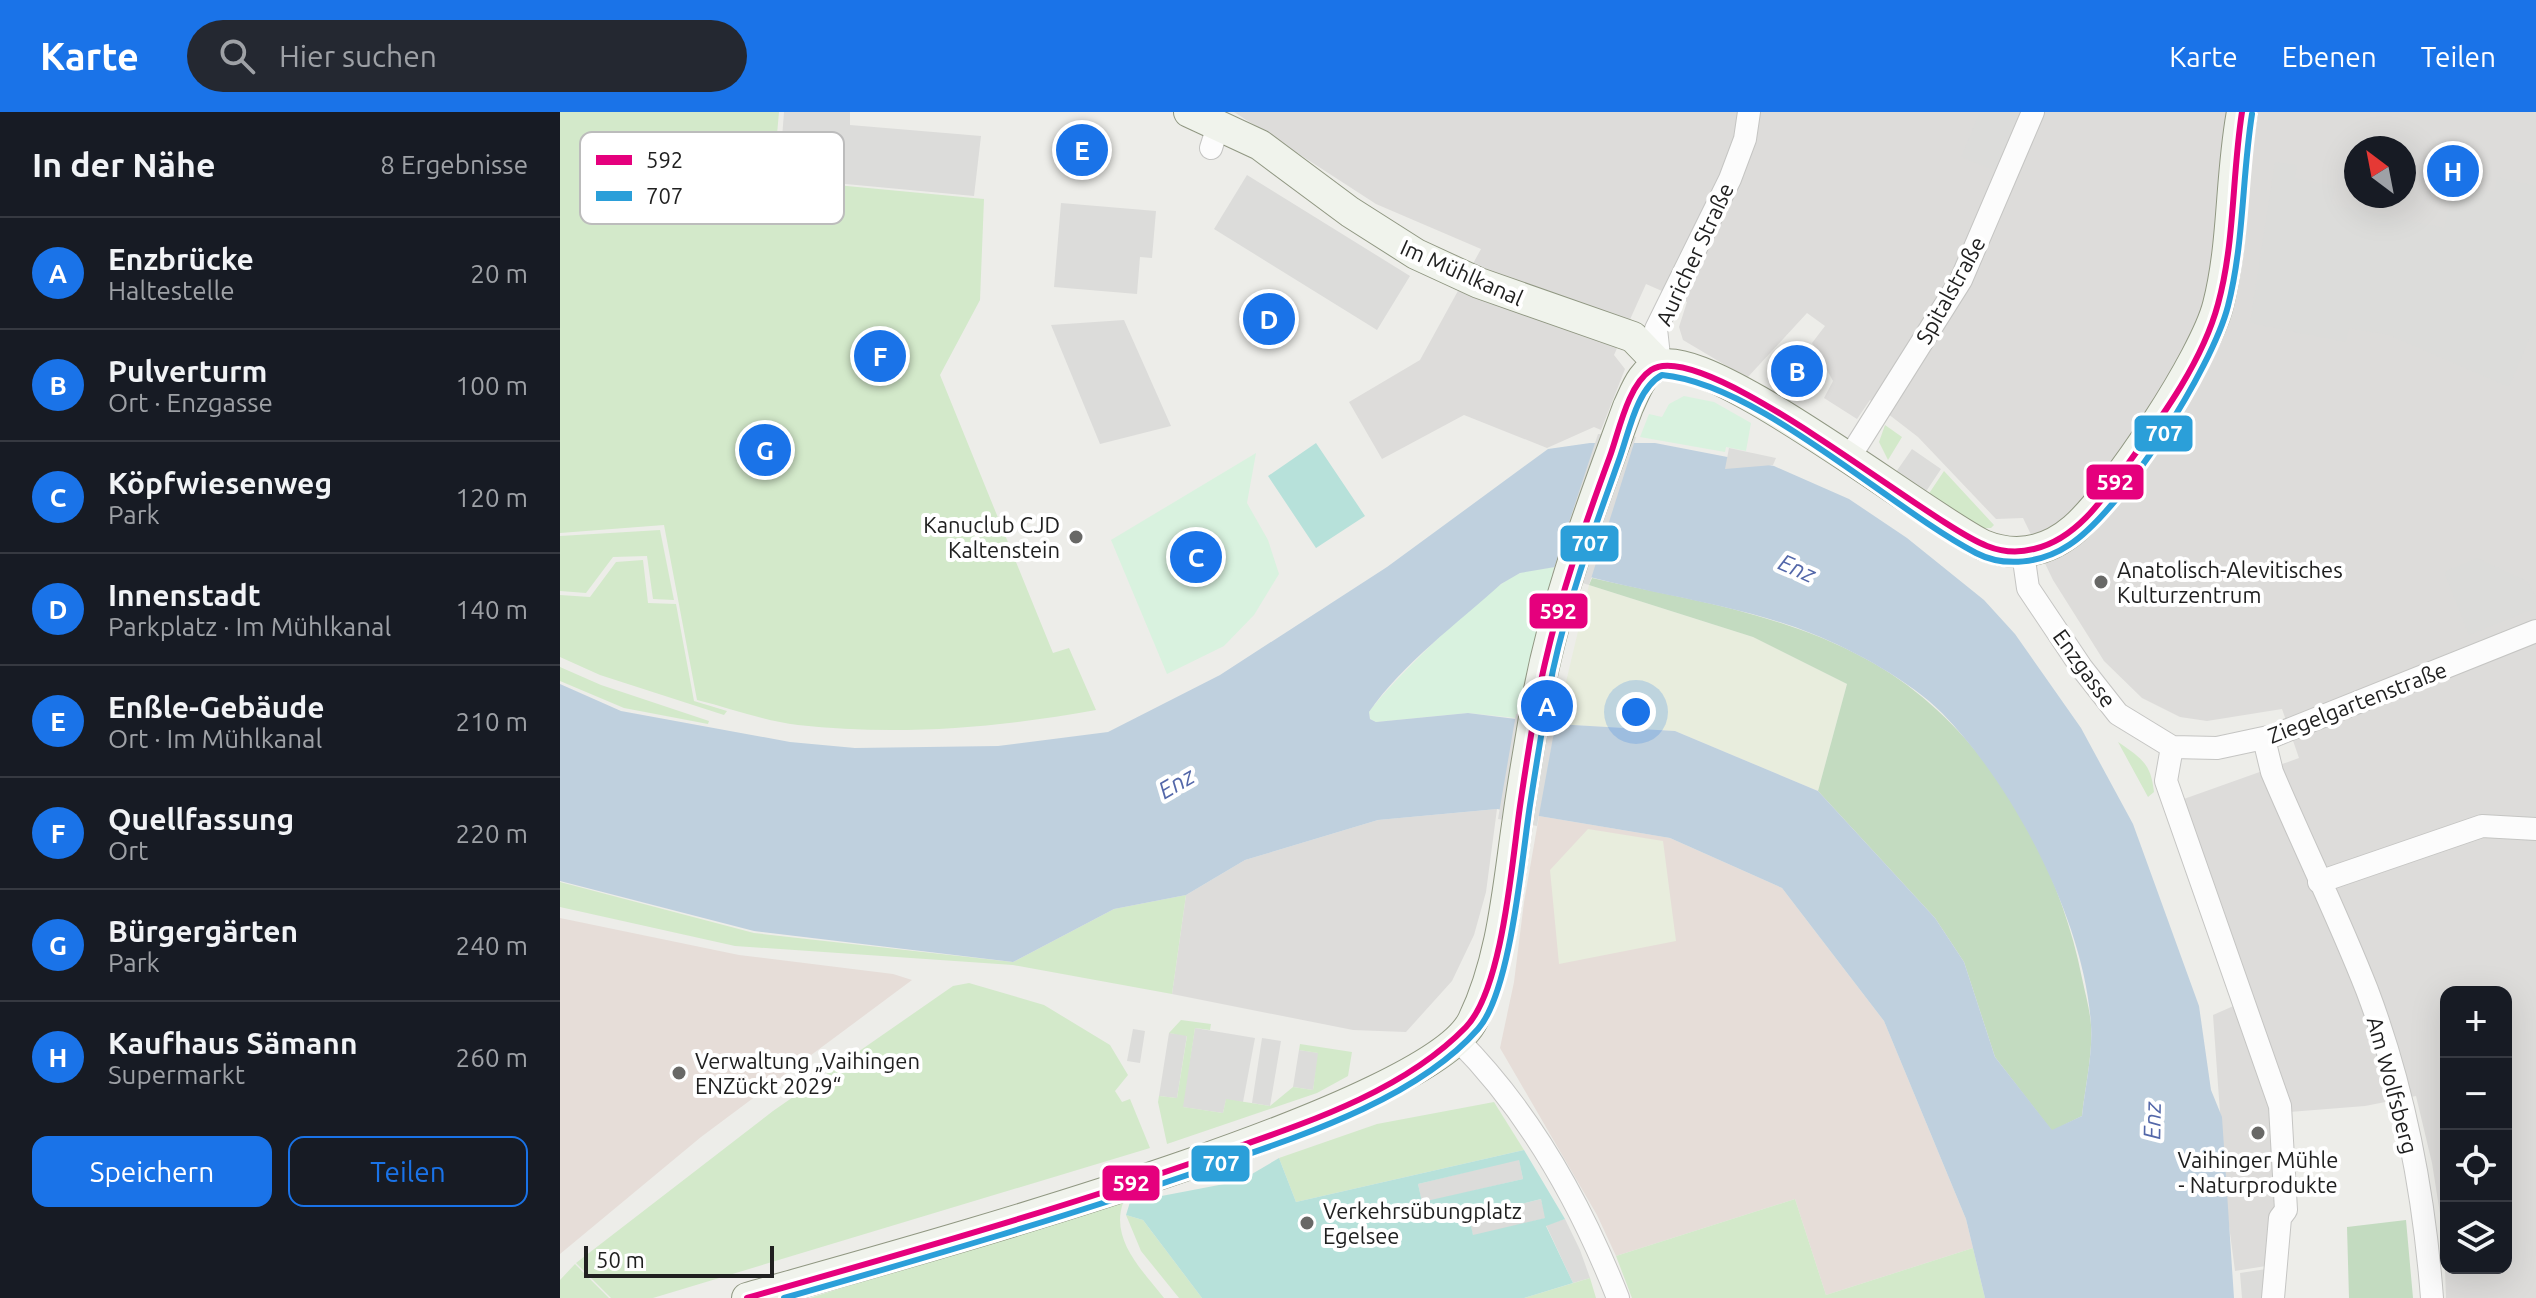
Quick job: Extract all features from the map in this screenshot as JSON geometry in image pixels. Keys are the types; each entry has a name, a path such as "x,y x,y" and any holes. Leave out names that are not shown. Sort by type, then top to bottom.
{"street":[{"name":"Im Mühlkanal","path":"1189,112 1215,136 1260,145 1360,220 1416,254 1479,283 1633,337 1660,365"},
{"name":"Auricher Straße","path":"1660,365 1656,329 1730,179 1745,139 1749,112"},
{"name":"Spitalstraße","path":"1849,458 1961,280 2033,112"},
{"path":"747,1298 973,1232 1235,1148 1326,1113 1437,1056 1472,1023 1495,953 1554,621 1617,436 1645,374 1660,365 1687,365 1745,395 1849,458 1963,535 2003,553 2023,553 2073,530 2115,483 2192,363 2210,329 2224,278 2242,112"},
{"name":"Enzgasse","path":"2023,553 2028,588 2081,667 2118,714 2172,747"},
{"name":"Ziegelgartenstraße","path":"2172,747 2217,748 2264,739 2536,631"},
{"name":"Am Wolfsberg","path":"2264,739 2272,772 2367,990 2390,1063 2411,1138 2428,1240 2432,1298"},
{"path":"2172,747 2166,781 2283,1119 2286,1210 2280,1218 2273,1298"},
{"path":"2319,882 2482,826 2536,829"},
{"path":"1457,1039 1497,1079 1529,1129 1586,1225 1618,1298"}],"shaded area":[{"path":"784,112 850,112 850,125 981,136 974,196 844,184 844,132 782,132"},
{"path":"1234,112 2536,112 2536,1298 2446,1298 2445,1274 2512,1274 2512,986 2440,986 2440,1214 2416,1096 2365,1106 2277,1113 2279,1194 2272,1265 2235,1271 2227,1210 2213,1015 2254,997 2181,800 2299,758 2282,709 2207,721 2180,717 2142,698 2104,661 2053,580 2023,518 1996,519 1918,437 1870,400 1857,419 1824,398 1833,381 1812,343 1825,326 1807,313 1747,378 1683,340 1679,327 1687,302 1646,284 1614,355 1625,369 1601,430 1594,427 1547,448 1464,415 1382,459 1349,402 1420,360 1481,249 1376,204"},
{"path":"1980,112 2023,112 1998,172 1961,157"},
{"path":"2275,162 2297,165 2295,178 2335,186 2331,204 2444,228 2453,190 2466,193 2468,187 2494,192 2497,177 2536,186 2536,323 2509,387 2389,335 2349,328 2346,342 2250,323"},
{"path":"1247,175 1410,276 1377,330 1214,229"},
{"path":"1061,203 1156,211 1152,258 1140,257 1137,294 1054,287"},
{"path":"1124,320 1171,426 1100,444 1051,325"},
{"path":"1316,443 1365,516 1316,548 1268,476"},
{"path":"1912,449 1941,469 1925,493 1896,472"},
{"path":"2477,558 2527,581 2536,597 2536,608 2469,635 2444,572"},
{"path":"1497,809 1486,892 1474,935 1452,981 1406,1032 1353,1030 1172,994 1186,895 1245,860 1378,820"},
{"path":"1539,816 1670,838 1782,888 1884,1021 1966,1219 1973,1248 1826,1295 1795,1199 1616,1256 1597,1215 1500,1048 1514,982"},
{"path":"560,918 739,955 893,974 912,980 701,1137 560,1254"},
{"path":"1195,1028 1255,1038 1243,1102 1226,1100 1223,1113 1182,1107"},
{"path":"1133,1029 1145,1031 1140,1063 1127,1061"},
{"path":"1169,1033 1187,1035 1177,1098 1159,1096"},
{"path":"1262,1038 1281,1041 1270,1106 1252,1103"},
{"path":"1299,1050 1319,1053 1313,1090 1293,1087"},
{"name":"Verkehrsübungplatz Egelsee","path":"1524,1150 1565,1219 1546,1226 1573,1283 1524,1298 1202,1298 1143,1220 1126,1215 1130,1202 1240,1181 1279,1158 1296,1202","holes":["1519,1160 1523,1179 1422,1202 1418,1184","1541,1199 1545,1218 1473,1235 1469,1217"]},
{"path":"1519,1159 1523,1179 1422,1203 1418,1184"},
{"path":"1541,1199 1546,1218 1473,1236 1469,1217"},
{"path":"1565,1219 1590,1278 1573,1283 1546,1225"},
{"path":"2273,1268 2273,1298 2242,1298 2240,1273"}],"green space":[{"path":"560,112 779,112 777,132 580,132 580,224 844,224 844,186 984,199 980,300 940,375 1053,653 1069,648 1096,710 985,726 873,730 785,723 697,700 664,525 560,533"},
{"path":"1684,396 1714,402 1751,423 1746,451 1726,447 1725,452 1640,437 1649,414 1662,417 1669,404"},
{"path":"1885,425 1902,437 1888,460 1879,442"},
{"path":"1256,453 1247,503 1268,540 1279,574 1254,615 1224,646 1167,674 1111,540"},
{"path":"1944,471 1994,525 1991,528 1980,528 1928,495"},
{"path":"660,530 674,600 653,599 647,556 613,557 586,593 560,591 560,536"},
{"path":"643,560 648,603 676,604 694,701 727,711 724,715 600,675 560,657 560,595 590,597 616,562"},
{"path":"1555,567 1516,718 1468,713 1376,722 1370,719 1369,712 1397,680 1485,597 1518,574"},
{"path":"1592,578 1765,618 1832,642 1906,684 1943,716 1977,753 2033,837 2054,883 2070,931 2091,1025 2082,1116 2052,1131 1995,1057 1964,962 1935,918 1818,791 1847,684 1753,637 1589,585"},
{"path":"1589,585 1753,637 1847,684 1818,791 1675,731 1556,724"},
{"path":"560,667 601,685 709,721 708,724 624,708 560,681"},
{"path":"2118,742 2139,757 2147,768 2154,792 2148,797"},
{"path":"1588,829 1663,841 1676,941 1559,964 1550,870"},
{"path":"560,882 754,933 1013,962 1114,909 1186,895 1172,994 1013,965 735,946 560,907"},
{"path":"969,983 1044,1005 1110,1045 1128,1075 1115,1091 1122,1102 1130,1099 1150,1148 653,1298 611,1298 576,1263 773,1111 953,986"},
{"path":"1181,1020 1211,1024 1210,1030 1195,1028 1183,1107 1223,1113 1226,1099 1270,1106 1293,1087 1313,1090 1318,1053 1299,1050 1300,1044 1352,1052 1348,1076 1317,1093 1167,1144 1158,1102 1159,1096 1177,1098 1187,1036 1169,1033"},
{"path":"1494,1102 1524,1150 1296,1202 1279,1158 1377,1124"},
{"path":"1795,1199 1826,1295 1973,1248 1985,1298 1632,1298 1616,1256"},
{"path":"1123,1203 1120,1217 1125,1242 1138,1266 1164,1298 810,1298 1097,1207"},
{"path":"1126,1215 1143,1220 1202,1298 1179,1298 1141,1251"},
{"path":"2406,1220 2413,1298 2349,1298 2347,1227"},
{"path":"575,1264 609,1298 560,1298 560,1280"},
{"path":"1590,1278 1596,1298 1524,1298"}],"water":[{"name":"Enz","path":"1590,443 1655,443 1774,466 1849,499 1907,538 1984,600 2015,634 2081,728 2133,824 2199,1006 2211,1090 2222,1117 2234,1298 1985,1298 1966,1219 1884,1021 1782,888 1670,838 1497,809 1378,820 1245,860 1186,895 1114,909 1013,962 754,931 560,881 560,684 621,711 790,742 855,748 998,746 1108,732 1220,675 1387,567 1548,449","holes":["1555,567 1750,613 1813,634 1881,668 1942,713 1995,778 2019,817 2060,900 2075,943 2086,985 2091,1025 2082,1116 2052,1130 1995,1057 1964,962 1935,918 1818,791 1675,731 1556,724 1468,713 1376,722 1370,719 1369,712 1398,677 1501,584 1520,573"]}],"pier":[{"path":"1598,434 1636,437 1589,585 1552,574"},
{"path":"1729,448 1776,458 1773,465 1725,469"},
{"path":"1516,714 1556,721 1537,826 1498,819"}],"transit line":[{"name":"592","path":"747,1298 1037,1213 1277,1133 1379,1090 1440,1051 1466,1027 1479,1009 1489,984 1504,922 1531,734 1551,637 1625,409 1643,377 1651,370 1678,367 1717,380 1764,404 1916,504 1987,546 2016,551 2050,544 2077,526 2101,501 2169,405 2203,346 2224,281 2242,112"},
{"name":"707","path":"784,1298 1048,1220 1276,1144 1387,1097 1452,1054 1478,1029 1499,986 1513,922 1559,643 1631,423 1640,400 1653,381 1662,375 1700,383 1739,400 1781,423 1941,532 1987,558 2011,562 2047,556 2069,545 2090,528 2138,471 2185,400 2219,333 2228,306 2237,258 2252,114"}],"place":[{"name":"Enßle-Gebäude","path":"1082,150"},
{"name":"Kaufhaus Sämann","path":"2453,171"},
{"name":"Innenstadt","path":"1269,319"},
{"name":"Quellfassung","path":"880,356"},
{"name":"Pulverturm","path":"1797,371"},
{"name":"Bürgergärten","path":"765,450"},
{"name":"Kanuclub CJD Kaltenstein","path":"1076,537"},
{"name":"Köpfwiesenweg","path":"1196,557"},
{"name":"Anatolisch-Alevitisches Kulturzentrum","path":"2101,582"},
{"name":"Enzbrücke","path":"1547,706"},
{"name":"Verwaltung „Vaihingen ENZückt 2029“","path":"679,1073"},
{"name":"Vaihinger Mühle - Naturprodukte","path":"2258,1133"},
{"name":"Verkehrsübungplatz Egelsee","path":"1307,1223"}]}
